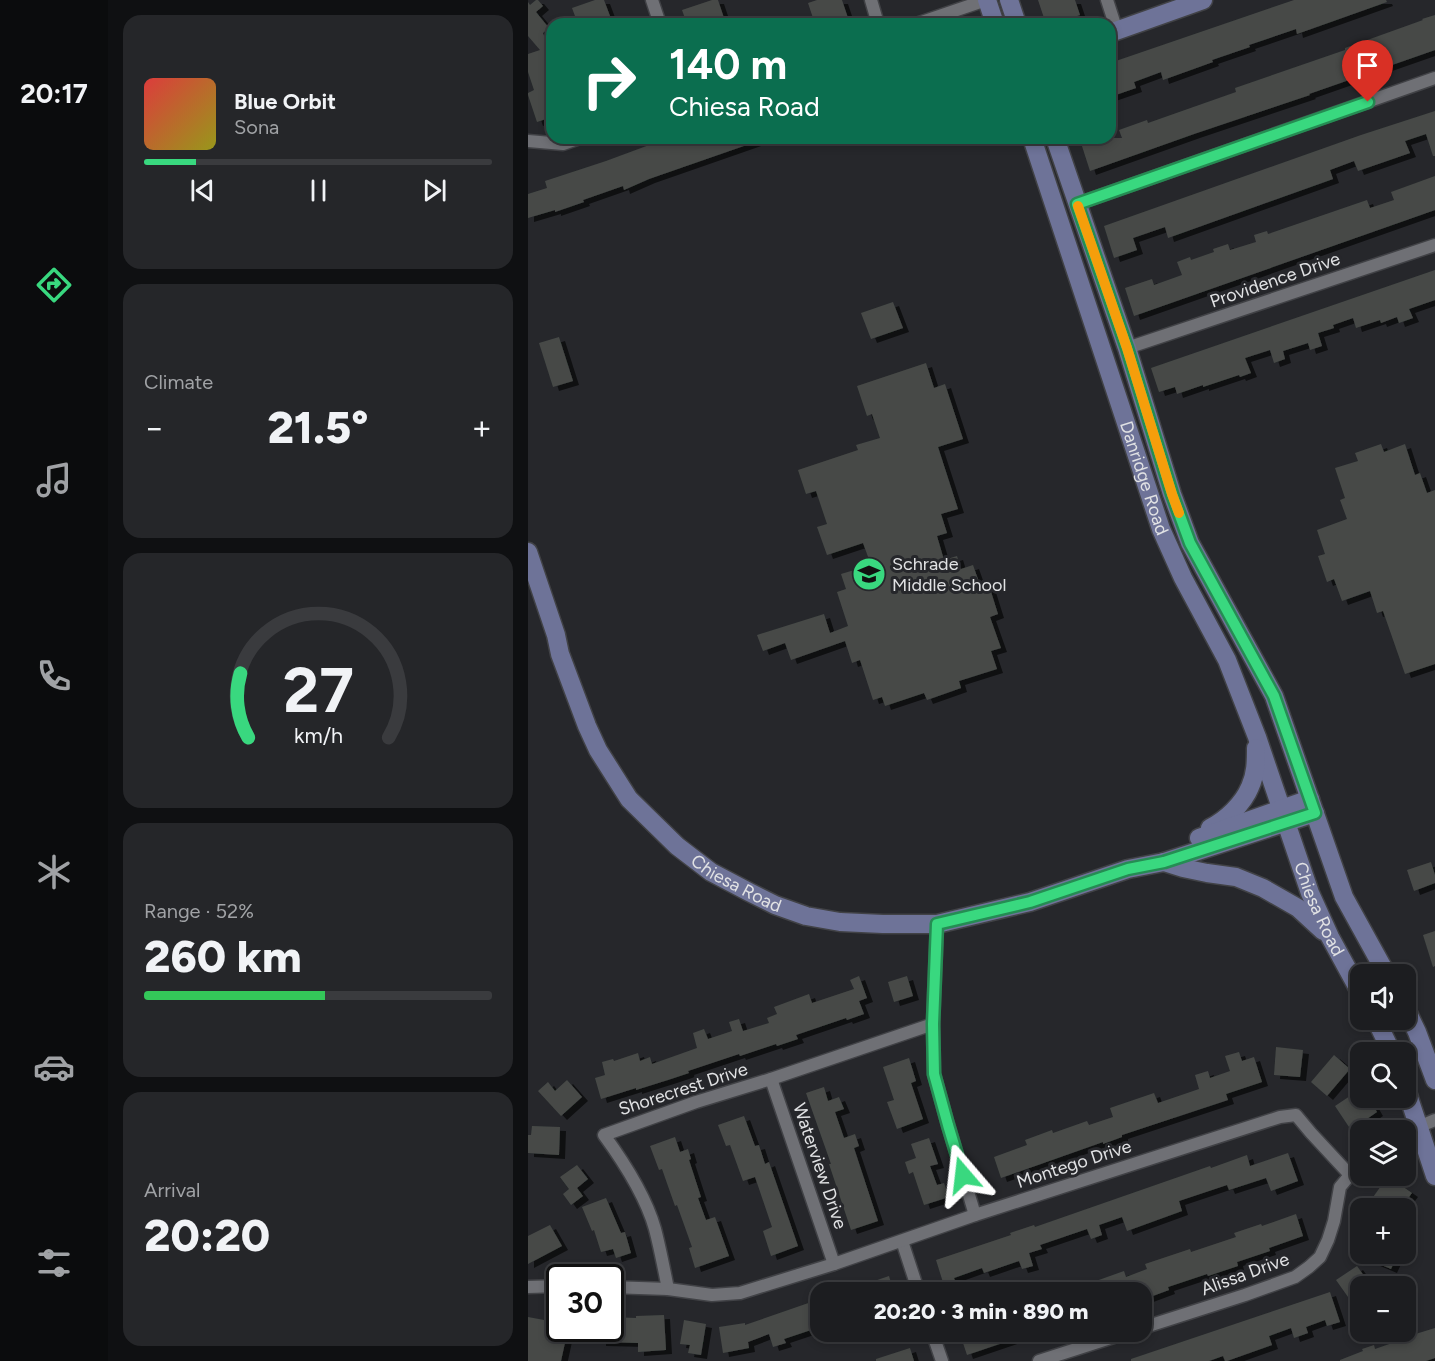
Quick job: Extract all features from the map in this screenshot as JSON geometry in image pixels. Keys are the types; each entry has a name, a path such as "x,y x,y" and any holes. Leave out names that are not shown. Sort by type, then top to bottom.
{"main road":[{"path":"986,0 993,18"},
{"path":"1009,0 1015,18"},
{"path":"1116,31 1203,0"},
{"name":"Danridge Road","path":"1034,144 1161,529 1183,578 1227,660 1284,816"},
{"name":"Danridge Road","path":"1057,144 1127,348 1172,494 1190,543 1269,686 1313,806"},
{"name":"Chiesa Road","path":"528,552 556,635 560,654 587,726 598,750 629,799 677,846 711,872 774,905 840,922 937,924 1030,902 1128,869 1164,862 1313,806 1344,897 1381,964"},
{"path":"1227,660 1253,700 1268,708 1279,710"},
{"path":"1267,766 1274,750 1288,734"},
{"path":"1183,843 1221,823 1242,801 1250,787 1255,769 1257,737"},
{"name":"Chiesa Road","path":"1128,869 1160,851 1183,843 1284,816"},
{"name":"Chiesa Road","path":"1284,816 1310,893 1350,974"},
{"path":"1164,862 1183,868 1236,877 1263,888 1298,908 1330,937"},
{"path":"1416,1030 1435,1080"},
{"path":"1413,1108 1435,1176"}],"street":[{"path":"652,0 658,18"},
{"path":"871,0 876,18"},
{"path":"934,18 986,0"},
{"path":"1107,0 1111,18"},
{"path":"1077,204 1435,78"},
{"path":"528,141 546,143"},
{"name":"Providence Drive","path":"1127,348 1435,244"},
{"path":"937,924 933,1024 934,1074 975,1215"},
{"name":"Shorecrest Drive","path":"668,1288 654,1227 622,1159 604,1135 696,1102 933,1024"},
{"name":"Waterview Drive","path":"771,1079 834,1264"},
{"name":"Montego Drive","path":"624,1287 668,1288 712,1295 740,1293 834,1264 975,1215 1280,1117 1296,1114 1350,1175"},
{"name":"Alissa Drive","path":"1152,1325 1295,1277 1309,1267 1320,1257 1334,1221 1340,1187 1350,1175"},
{"path":"902,1241 915,1282"},
{"path":"528,1287 546,1286"},
{"path":"935,1342 942,1361"},
{"path":"1039,1361 1099,1342"}],"building":[{"path":"538,0 543,6 536,12 546,24 546,30 543,33 546,41 546,119 537,122 528,95 534,90 528,72 528,54 540,50 528,36 528,2 530,5"},
{"path":"595,0 604,0 611,18 576,18 572,8"},
{"path":"718,0 724,18 685,18 682,10"},
{"path":"817,0 842,0 848,18 813,18 808,3"},
{"path":"1038,0 1075,0 1080,15 1071,18 1044,18"},
{"path":"1294,0 1386,0 1387,2 1297,34 1296,29 1249,45 1250,47 1163,80 1161,72 1134,82 1136,88 1116,95 1116,61"},
{"path":"1435,15 1435,50 1090,171 1081,144 1116,144 1116,138 1122,138 1119,130 1147,120 1148,123 1236,92 1235,88 1345,50 1345,48"},
{"path":"1435,111 1435,156 1433,156 1426,134 1405,141 1410,153 1358,171 1354,161 1330,170 1333,179 1168,238 1165,227 1133,238 1137,250 1114,258 1104,226"},
{"path":"652,144 750,144 624,190 623,186 555,212 555,210 528,218 528,194 547,188 545,181"},
{"path":"1435,176 1435,210 1134,316 1125,288 1152,279 1154,285 1182,275 1177,262 1214,252 1213,249 1228,244 1230,250 1256,242 1254,235 1267,231 1268,234 1367,200 1370,208 1394,200 1391,192"},
{"path":"1435,270 1435,300 1409,309 1413,318 1399,323 1397,317 1356,328 1353,318 1318,333 1322,346 1310,350 1308,343 1283,351 1285,359 1274,363 1270,350 1245,358 1251,373 1177,394 1175,387 1159,392 1151,368"},
{"path":"893,302 903,328 871,339 861,313"},
{"path":"559,337 573,381 553,387 539,343"},
{"path":"926,363 934,388 945,384 963,439 938,447 958,509 941,514 947,533 937,536 944,560 957,556 961,569 973,565 979,582 987,579 998,614 990,617 1001,648 991,651 997,669 959,681 961,688 927,700 924,693 885,706 882,697 873,700 860,660 852,663 845,641 791,660 785,643 763,651 757,635 824,614 830,633 848,626 837,592 846,589 841,574 871,565 863,543 827,555 817,527 827,524 816,491 806,494 798,470 858,450 856,445 880,438 872,414 867,416 857,386"},
{"path":"1381,444 1384,452 1405,444 1415,475 1420,473 1427,493 1435,490 1435,664 1405,674 1383,611 1377,613 1370,591 1342,601 1334,579 1327,582 1318,556 1325,554 1317,530 1347,519 1340,500 1345,498 1335,468 1358,461 1355,453"},
{"path":"1431,862 1435,883 1414,891 1407,870"},
{"path":"1435,931 1435,966 1433,967 1423,935"},
{"path":"859,976 867,998 859,1001 864,1014 796,1035 798,1039 777,1046 776,1044 740,1056 739,1054 671,1079 601,1099 595,1078 605,1075 602,1062 613,1059 614,1061 638,1053 640,1061 650,1057 652,1064 697,1048 693,1033 704,1029 708,1039 732,1031 729,1022 739,1019 743,1031 769,1023 767,1018 777,1014 774,1007 809,994 812,1003 854,989 850,980"},
{"path":"907,976 913,996 894,1002 888,982"},
{"path":"1276,1047 1303,1050 1300,1077 1274,1075"},
{"path":"1239,1052 1242,1061 1254,1057 1262,1082 1226,1094 1228,1100 1001,1178 994,1157 1027,1145 1025,1140 1052,1130 1053,1133 1087,1121 1089,1125 1113,1117 1110,1108 1154,1093 1158,1103 1199,1089 1195,1075 1208,1071 1210,1078 1230,1071 1225,1056"},
{"path":"1334,1055 1350,1069 1327,1096 1311,1082"},
{"path":"909,1058 916,1081 911,1083 923,1119 897,1129 887,1102 894,1100 883,1067"},
{"path":"567,1080 582,1097 561,1116 538,1091 548,1082 555,1091"},
{"path":"824,1087 828,1101 839,1097 844,1109 835,1112 844,1138 855,1134 859,1146 854,1148 878,1221 851,1230 806,1093"},
{"path":"1350,1096 1350,1108 1375,1108 1377,1112 1365,1120 1350,1120 1350,1128 1335,1106"},
{"path":"744,1116 755,1146 759,1145 765,1164 769,1162 798,1246 771,1256 763,1231 772,1227 755,1177 743,1181 730,1145 726,1146 718,1125"},
{"path":"532,1126 560,1127 559,1155 528,1153 528,1135 531,1135"},
{"path":"675,1137 680,1152 688,1149 691,1159 689,1160 701,1197 698,1198 706,1220 715,1217 729,1256 695,1268 689,1248 692,1247 677,1205 675,1206 662,1169 659,1170 650,1146"},
{"path":"929,1138 938,1164 930,1166 937,1185 944,1183 949,1197 924,1205 913,1172 909,1174 905,1162 916,1158 911,1144"},
{"path":"1288,1153 1298,1181 1271,1191 1266,1178 1229,1190 1227,1185 1179,1201 1182,1211 1127,1231 1122,1217 1099,1225 1102,1235 1091,1239 1087,1229 1040,1245 1042,1249 1029,1253 1033,1266 1022,1269 1019,1261 984,1273 982,1268 954,1278 956,1282 943,1282 936,1260 1210,1166 1211,1168 1247,1155 1250,1166"},
{"path":"577,1165 588,1179 577,1188 583,1196 571,1205 563,1194 569,1189 560,1177"},
{"path":"1381,1186 1402,1186 1412,1193 1408,1198 1372,1198"},
{"path":"606,1198 621,1233 625,1232 631,1253 616,1258 613,1249 601,1252 594,1230 592,1231 582,1207"},
{"path":"1296,1214 1303,1236 1269,1248 1270,1251 1237,1262 1238,1266 1168,1287 1169,1290 1152,1296 1152,1282 1096,1282 1124,1271 1126,1277 1147,1269 1145,1264 1190,1249 1191,1252 1236,1237 1234,1233 1261,1224 1262,1226"},
{"path":"550,1225 562,1246 528,1264 528,1236"},
{"path":"1379,1264 1393,1264 1391,1269"},
{"path":"1357,1266 1364,1276 1350,1276 1350,1300 1336,1280"},
{"path":"889,1276 891,1282 871,1282"},
{"path":"1330,1292 1340,1322 1327,1326 1325,1320 1306,1327 1308,1333 1294,1338 1291,1328 1269,1336 1272,1345 1227,1361 1223,1356 1209,1361 1131,1361 1131,1359"},
{"path":"810,1302 810,1321 808,1322 810,1330 784,1339 786,1343 773,1347 769,1334 748,1342 749,1348 723,1353 719,1327 745,1323 745,1325"},
{"path":"664,1315 666,1350 638,1352 638,1343 600,1342 624,1342 624,1318 636,1318 636,1316"},
{"path":"528,1317 546,1320 546,1342 565,1342 561,1361 528,1361"},
{"path":"684,1320 706,1324 701,1355 688,1353 690,1345 680,1344"},
{"path":"1435,1328 1435,1358 1426,1361 1340,1361 1374,1345 1375,1349 1395,1342 1416,1342 1416,1334"},
{"path":"963,1342 1005,1342 967,1355"},
{"path":"910,1348 914,1361 876,1361 876,1359"}],"slow traffic":[{"path":"1078,206 1127,348 1179,513"}],"place":[{"name":"Schrade Middle School","path":"869,574"}],"route":[{"path":"963,1175 934,1074 933,1024 937,924 1030,902 1128,869 1164,862 1315,813 1274,696 1190,543 1172,494 1127,348 1077,204 1368,102"}]}
